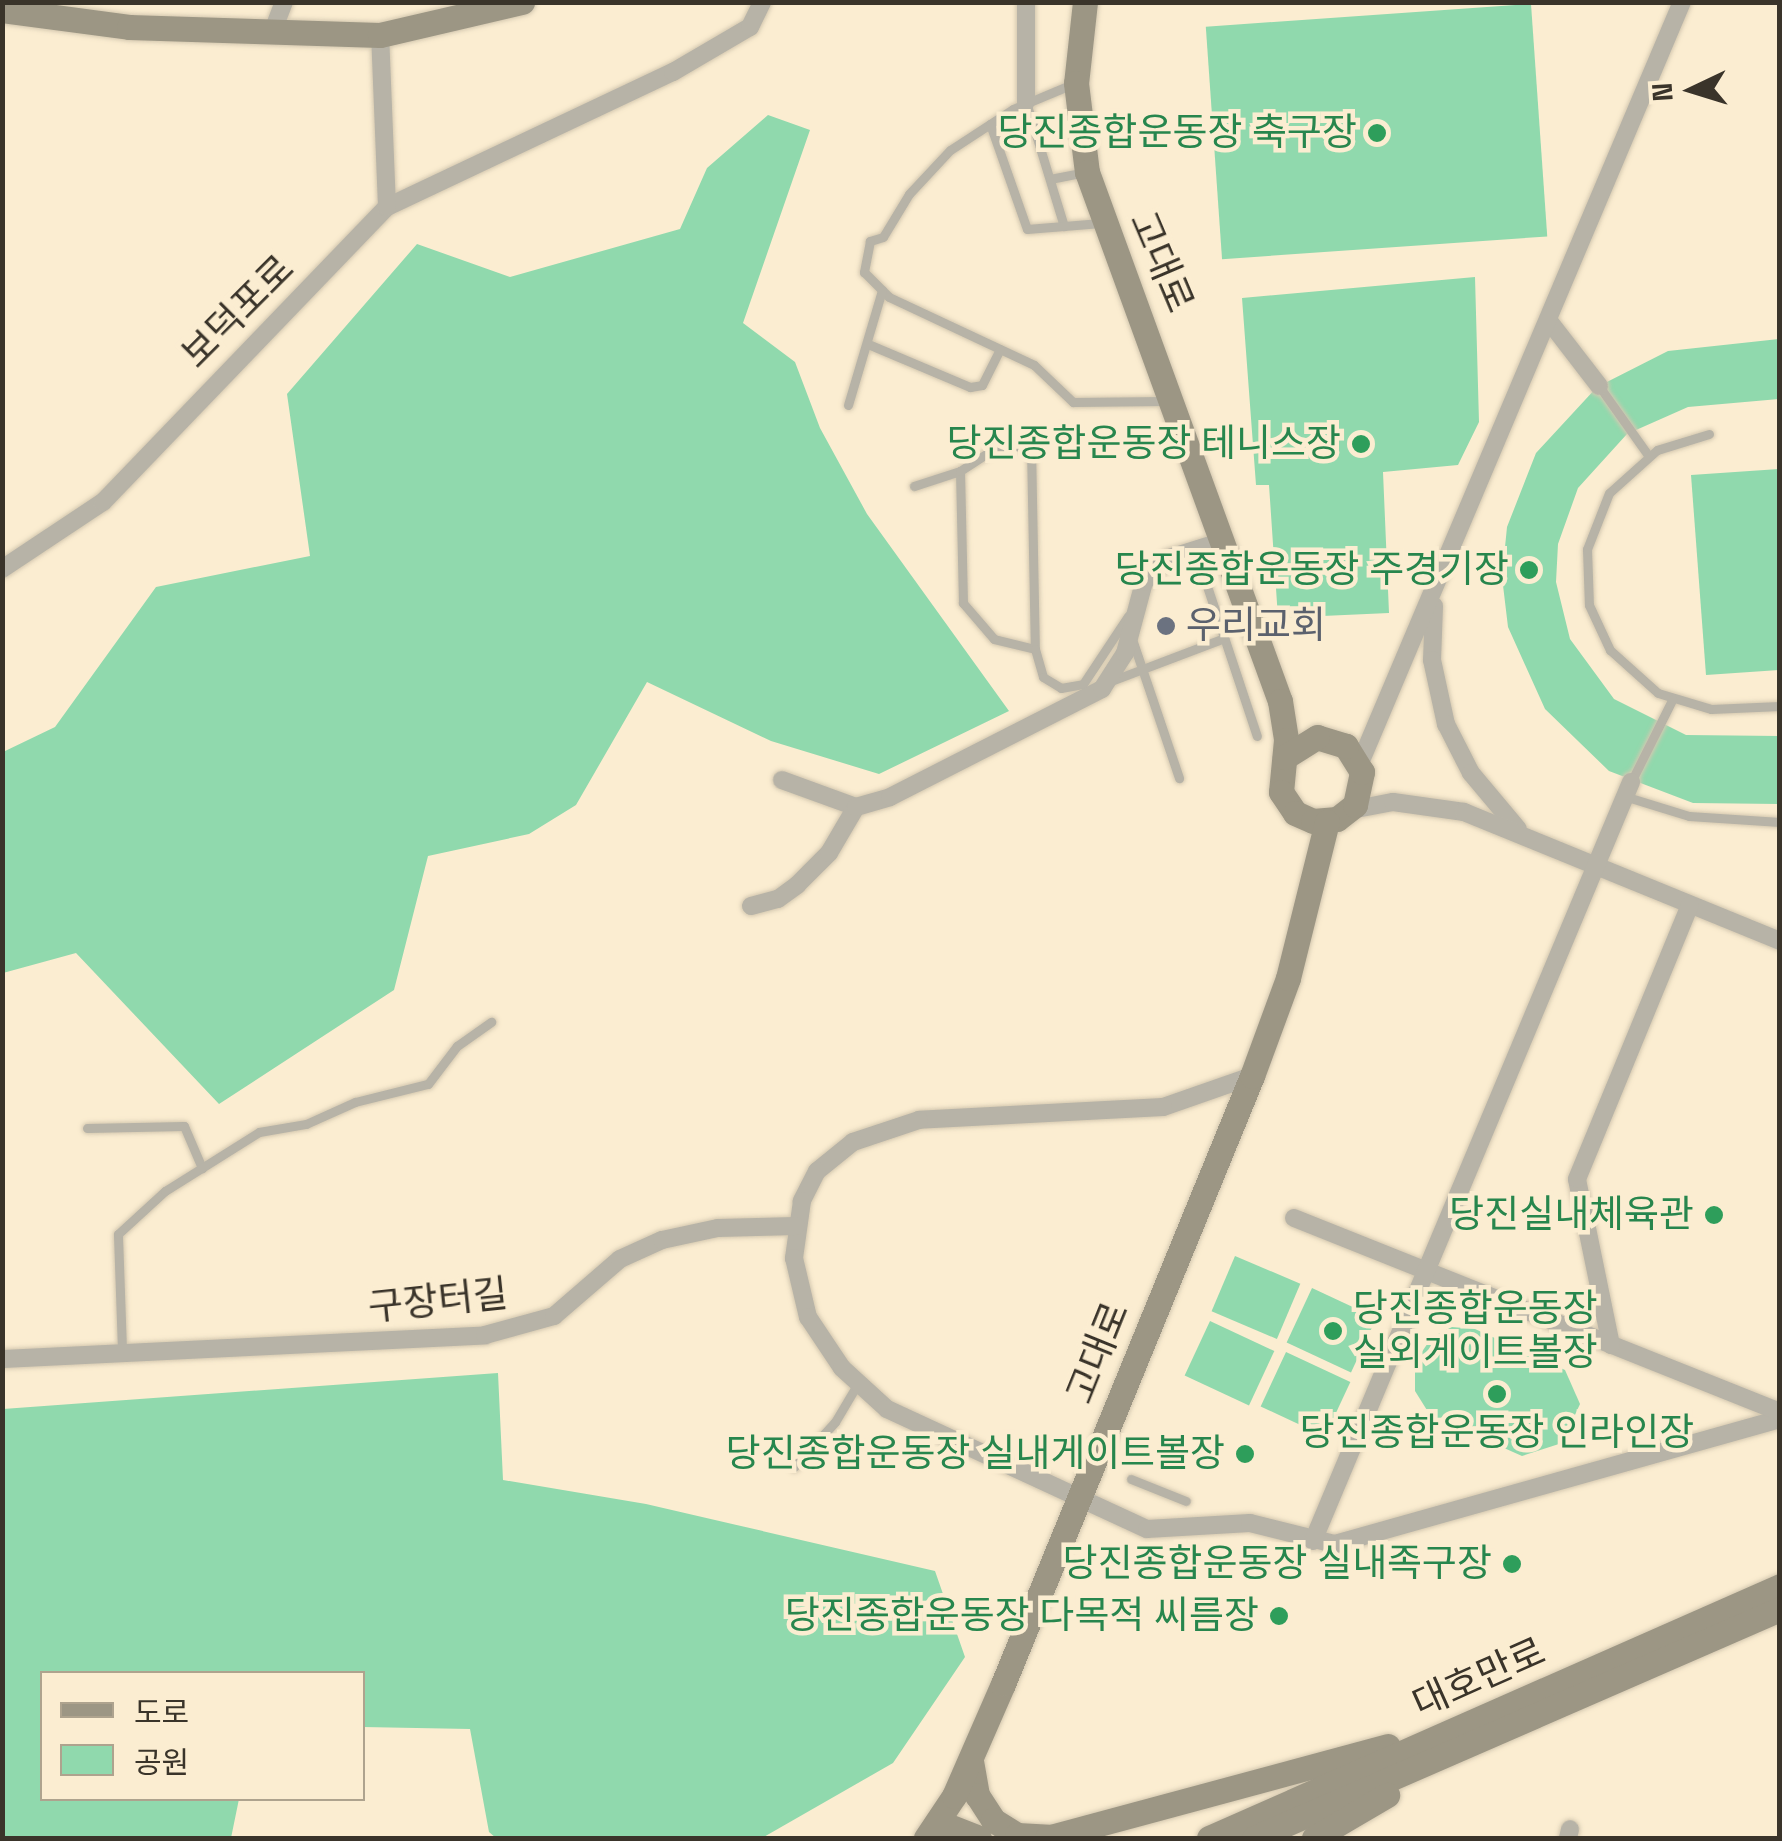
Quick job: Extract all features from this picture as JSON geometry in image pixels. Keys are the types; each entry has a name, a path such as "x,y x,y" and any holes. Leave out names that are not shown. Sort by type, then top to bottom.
{"street":[{"path":"272,33 284,2"},
{"path":"2,10 129,27 380,35 522,2"},
{"path":"380,35 387,207 673,72 750,27 762,2"},
{"path":"1026,2 1026,102"},
{"name":"고대로","path":"1085,2 1076,83 1087,172 1173,400 1206,546 1280,701"},
{"path":"1351,810 1378,710 1437,589 1682,2"},
{"name":"보덕포로","path":"2,569 103,502 387,207"},
{"path":"1549,321 1599,386"},
{"path":"782,780 856,807 890,797 1082,704 1108,682 1130,633 1132,609 1160,565 1206,546"},
{"path":"1437,589 1432,660 1446,724 1480,786 1526,836"},
{"path":"1280,701 1393,802"},
{"path":"1280,701 1285,757 1278,780 1290,808 1307,883"},
{"path":"1285,757 1378,710"},
{"path":"1313,1541 1592,864 1628,789"},
{"path":"1290,808 1306,820 1327,822 1351,810 1393,802 1452,809 1780,941"},
{"path":"751,906 778,900 797,884 829,852 856,807"},
{"name":"고대로","path":"932,1830 971,1758 1252,1076 1288,978 1307,883 1327,822"},
{"path":"1611,1345 1577,1179 1690,904"},
{"path":"1252,1076 1148,1109 940,1118 882,1129 852,1142 817,1171 796,1226 802,1302 857,1384 901,1418 1078,1502 1147,1528 1231,1522 1313,1541 1363,1538 1780,1416"},
{"path":"1294,1218 1780,1416"},
{"name":"구장터길","path":"2,1359 122,1350 485,1335 554,1316 620,1260 662,1240 718,1228 796,1226"},
{"name":"대호만로","path":"1254,1838 1780,1586"},
{"name":"대호만로","path":"1210,1838 1780,1608"},
{"path":"971,1758 976,1795 993,1820 1018,1835 1050,1838 1478,1730"},
{"path":"1314,1838 1478,1730"},
{"path":"932,1830 979,1838"}],"lane":[{"path":"1076,83 1026,102 927,172 883,237 870,242 864,272 882,290 1034,364 1073,402 1173,400"},
{"path":"1026,102 1064,226"},
{"path":"990,124 1027,229 1104,223"},
{"path":"1050,178 1087,172"},
{"path":"848,404 882,290"},
{"path":"868,344 970,387 982,385 1000,349"},
{"path":"1599,386 1648,455"},
{"path":"1710,434 1648,455 1621,478 1598,511 1586,550 1586,585 1610,650 1637,680 1672,700 1711,709 1780,706"},
{"path":"914,486 960,471 997,448 1031,447 1034,648 1050,683 1080,686 1096,671 1132,609"},
{"path":"960,471 964,603 994,638 1034,648"},
{"path":"1206,546 1224,638 1256,736"},
{"path":"1130,633 1179,778"},
{"path":"1108,682 1224,638"},
{"path":"1672,700 1628,789 1689,816 1780,822"},
{"path":"122,1350 118,1234 164,1191 259,1132 306,1124 355,1102 428,1084 457,1046 491,1022"},
{"path":"87,1128 184,1126 202,1168"},
{"path":"794,1467 835,1422 857,1384"},
{"path":"1132,1479 1186,1501"}],"green space":[{"name":"당진종합운동장 축구장","path":"1531,4 1547,236 1222,259 1206,27"},
{"path":"768,115 810,130 743,323 795,362 820,428 867,514 1009,711 879,774 771,741 647,682 576,805 529,834 428,856 394,990 219,1104 76,953 3,973 3,752 55,727 156,587 310,556 287,394 417,244 510,277 680,229 707,168"},
{"name":"당진종합운동장 테니스장","path":"1475,277 1479,422 1458,465 1383,472 1389,613 1278,618 1269,485 1256,485 1242,298"},
{"name":"당진종합운동장 주경기장","path":"1779,339 1779,399 1688,407 1627,434 1578,488 1558,544 1556,582 1570,639 1614,699 1686,735 1779,736 1779,804 1693,803 1609,771 1545,709 1508,627 1502,577 1507,527 1536,453 1597,387 1668,351"},
{"path":"1779,469 1779,670 1706,675 1691,475"},
{"name":"당진종합운동장 실외게이트볼장","path":"1235,1256 1300,1284 1277,1339 1212,1311"},
{"name":"당진종합운동장 실외게이트볼장","path":"1312,1288 1376,1318 1351,1372 1287,1342"},
{"name":"당진종합운동장 실외게이트볼장","path":"1210,1321 1274,1351 1249,1405 1185,1375"},
{"name":"당진종합운동장 인라인장","path":"1452,1327 1475,1329 1565,1370 1580,1404 1562,1443 1522,1456 1430,1415 1415,1391 1415,1362 1432,1337"},
{"name":"당진종합운동장 실외게이트볼장","path":"1286,1352 1350,1382 1325,1436 1261,1406"},
{"path":"498,1373 503,1480 646,1504 935,1571 965,1657 893,1763 762,1838 496,1838 489,1832 470,1729 365,1727 365,1671 40,1671 40,1801 239,1801 231,1838 3,1838 3,1409"}],"place":[{"name":"당진종합운동장 축구장","path":"1377,133"},
{"name":"당진종합운동장 테니스장","path":"1361,444"},
{"name":"당진종합운동장 주경기장","path":"1529,570"},
{"name":"우리교회","path":"1166,626"},
{"name":"당진실내체육관","path":"1714,1215"},
{"name":"당진종합운동장 실외게이트볼장","path":"1333,1331"},
{"name":"당진종합운동장 인라인장","path":"1497,1394"},
{"name":"당진종합운동장 실내게이트볼장","path":"1245,1454"},
{"name":"당진종합운동장 실내족구장","path":"1512,1564"},
{"name":"당진종합운동장 다목적 씨름장","path":"1279,1616"}]}
